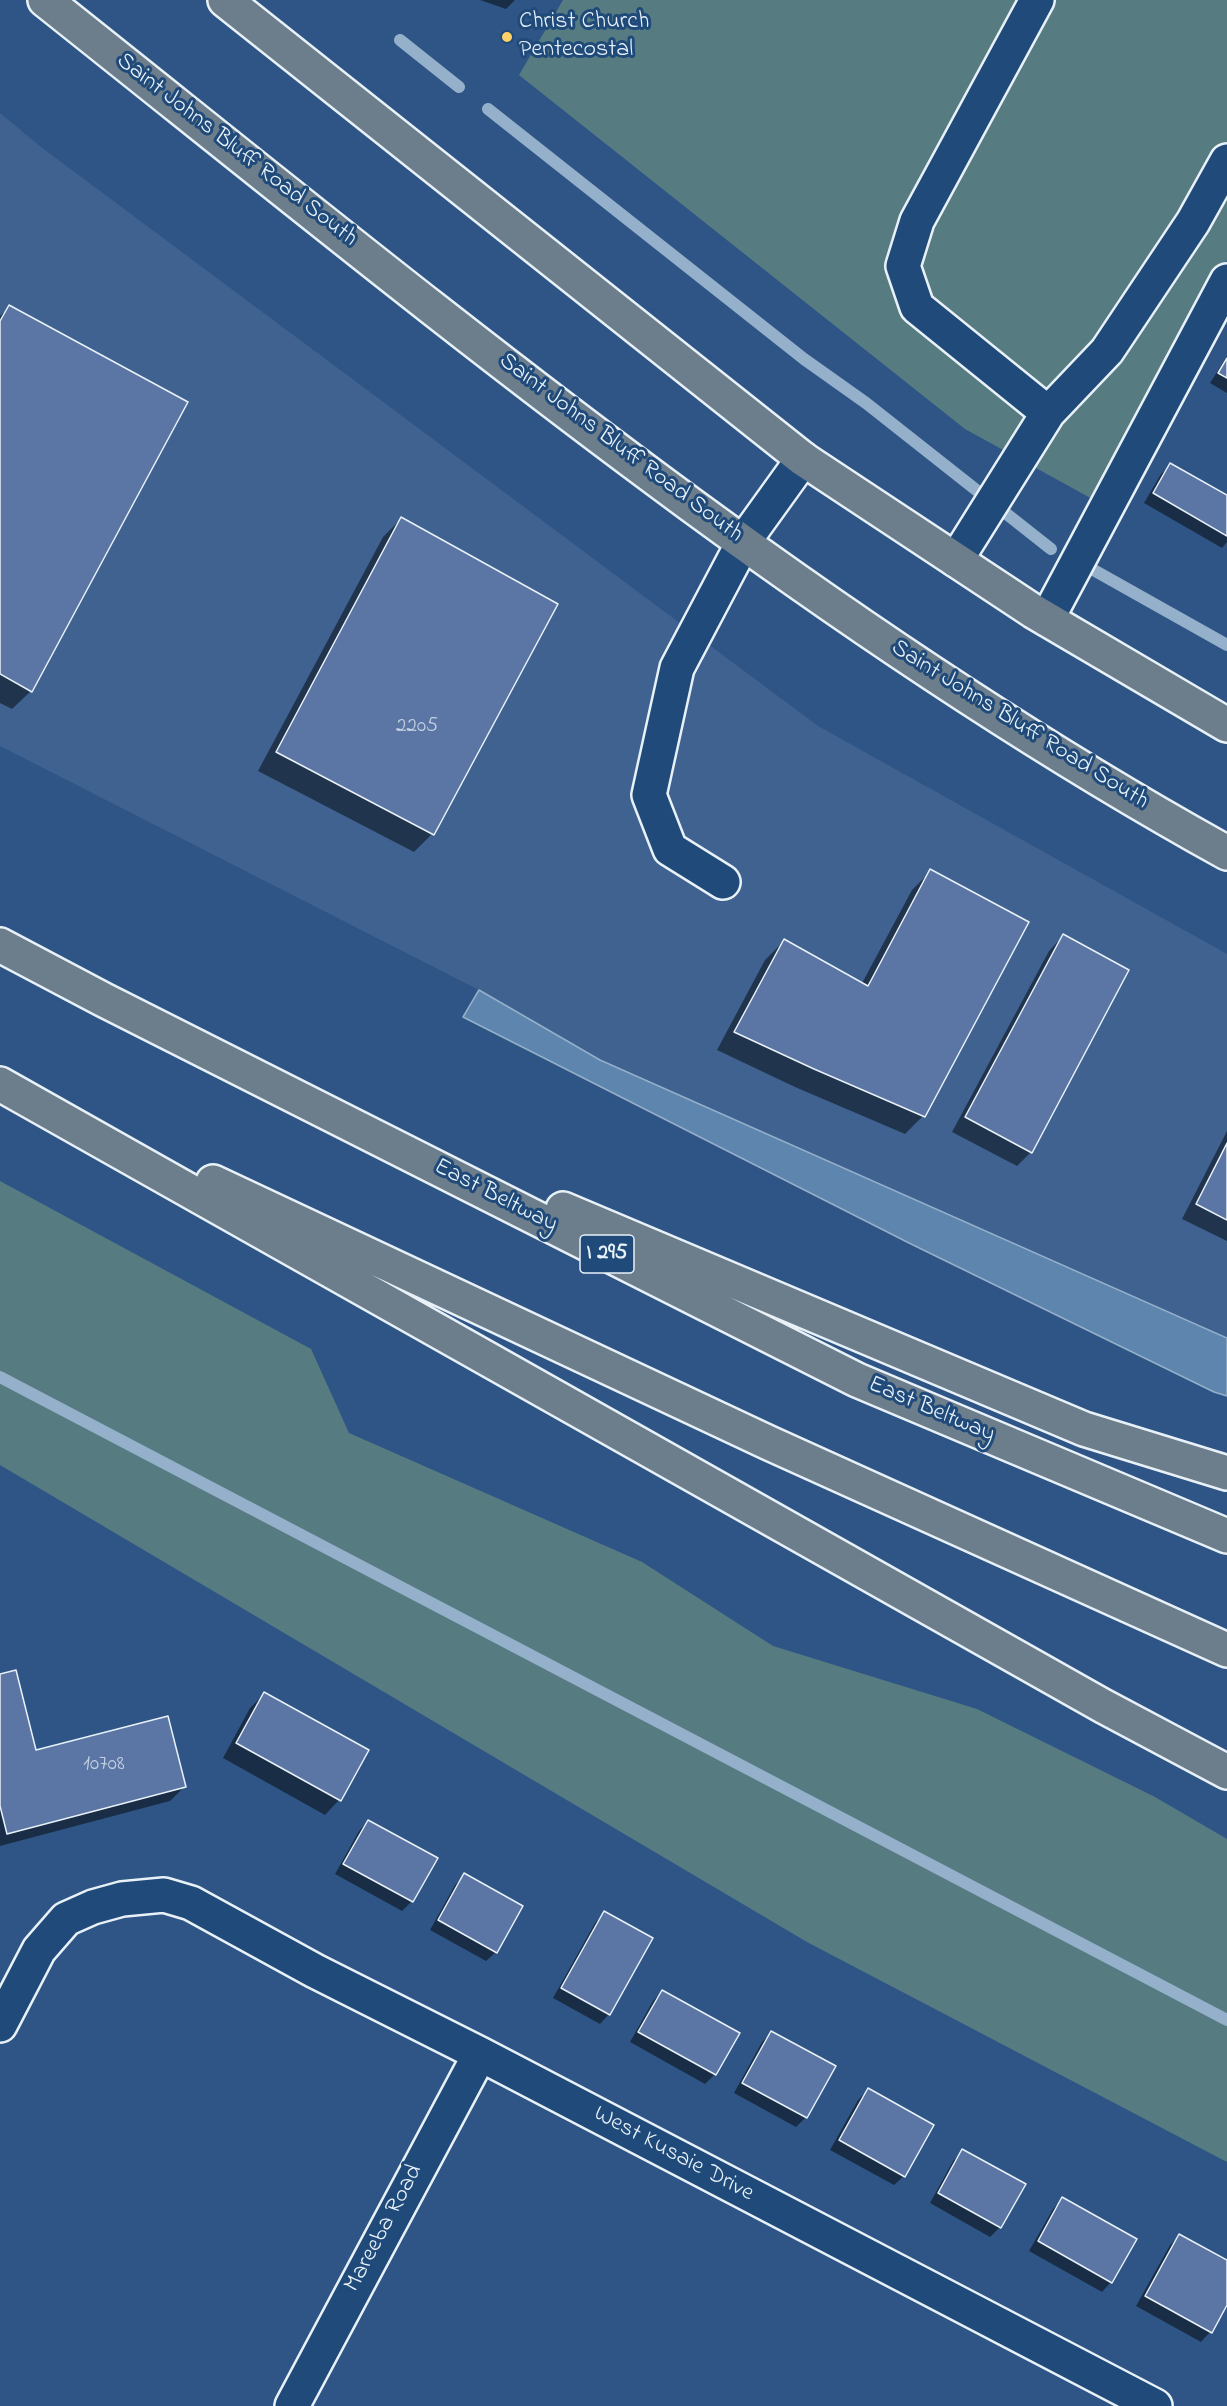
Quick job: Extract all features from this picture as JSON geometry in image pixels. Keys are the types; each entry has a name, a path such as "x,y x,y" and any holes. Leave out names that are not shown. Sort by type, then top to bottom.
{"main road":[{"name":"Saint Johns Bluff Road South","path":"45,0 603,440 879,637 1011,725 1227,853"},
{"path":"225,0 803,459 1047,619 1227,725"},
{"name":"East Beltway","path":"0,945 104,1000 857,1380 1227,1536"},
{"path":"0,1083 769,1443 1227,1650"},
{"path":"0,1083 1093,1700 1227,1772"},
{"path":"291,1094 1084,1429 1227,1473"}],"street":[{"path":"1037,0 917,221 903,266 917,307 1047,413"},
{"path":"956,560 1047,413 1107,351 1193,222 1227,160"},
{"path":"1047,619 1227,281"},
{"path":"723,882 670,849 649,795 677,669 744,541 803,459"},
{"name":"West Kusaie Drive","path":"0,2025 39,1950 66,1919 93,1907 122,1899 164,1895 191,1903 315,1971 480,2054 1155,2406"},
{"name":"Mareeba Road","path":"292,2406 480,2054"}],"shaded area":[{"path":"0,113 41,147 818,726 1227,954 1227,1338 600,1060 479,990 0,746"},
{"path":"479,990 600,1060 1227,1338 1227,1396 1214,1392 909,1243 463,1017"}],"green space":[{"path":"563,0 1227,0 1227,260 1096,501 965,429 519,75"},
{"path":"0,1181 311,1349 349,1433 642,1562 773,1646 977,1709 1155,1797 1227,1839 1227,2162 807,1942 0,1465"}],"building":[{"path":"9,305 188,402 32,692 0,674 0,321"},
{"path":"1227,358 1227,378 1218,373"},
{"path":"1170,463 1227,495 1227,536 1153,493"},
{"path":"401,517 558,604 434,835 276,752"},
{"path":"930,869 1029,922 925,1117 734,1032 784,939 868,986"},
{"path":"1063,934 1129,970 1032,1153 965,1117"},
{"path":"1227,1143 1227,1220 1196,1204"},
{"path":"16,1670 36,1750 168,1716 186,1787 7,1834 0,1806 0,1674"},
{"path":"264,1692 369,1750 341,1801 236,1743"},
{"path":"368,1820 438,1858 413,1902 343,1864"},
{"path":"464,1873 523,1906 497,1953 438,1920"},
{"path":"604,1911 653,1938 610,2015 561,1988"},
{"path":"662,1990 740,2033 716,2075 638,2032"},
{"path":"771,2031 836,2066 807,2118 742,2083"},
{"path":"868,2088 934,2125 905,2177 839,2140"},
{"path":"962,2149 1026,2184 1001,2228 938,2193"},
{"path":"1062,2197 1137,2239 1112,2283 1038,2241"},
{"path":"1179,2234 1227,2260 1227,2305 1212,2333 1145,2296"}],"waterway":[{"path":"400,40 459,87"},
{"path":"488,109 804,359 866,403 1051,549"},
{"path":"1090,568 1227,645"},
{"path":"0,1377 1227,2020"}],"place":[{"name":"Christ Church Pentecostal","path":"507,37"}]}
